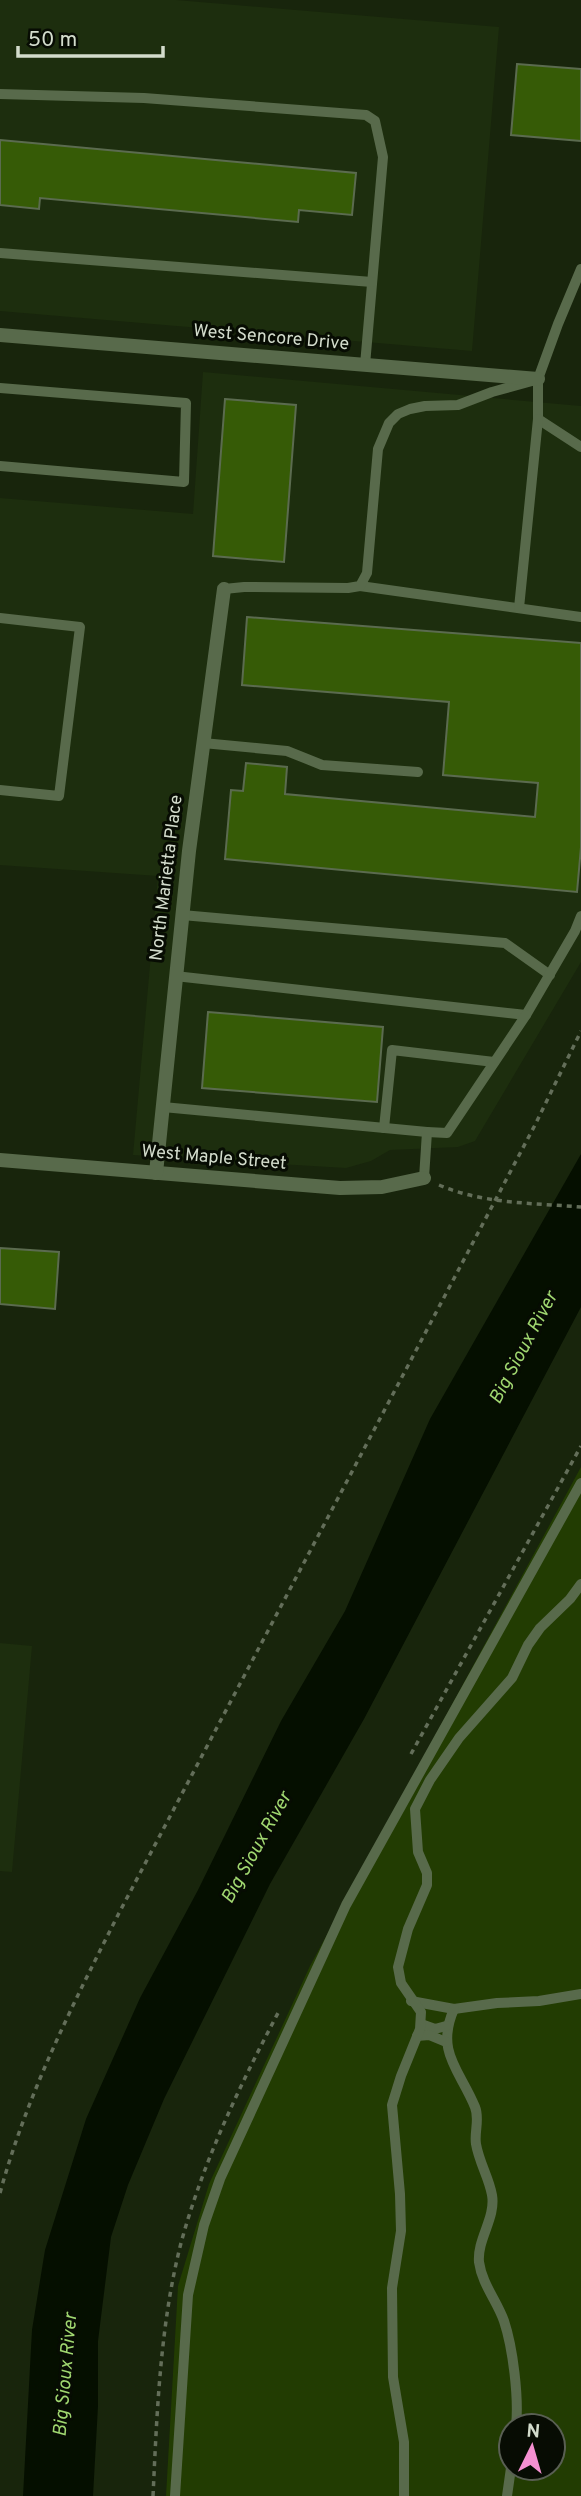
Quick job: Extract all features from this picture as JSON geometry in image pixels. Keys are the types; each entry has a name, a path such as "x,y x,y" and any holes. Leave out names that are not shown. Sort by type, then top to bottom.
{"street":[{"name":"West Sencore Drive","path":"0,335 538,380"},
{"name":"North Marietta Place","path":"156,1173 182,915 224,589"},
{"name":"West Maple Street","path":"0,1160 363,1188 403,1184 424,1178"}],"lane":[{"path":"0,94 144,99 366,115 375,121 383,157 365,365"},
{"path":"0,253 372,282"},
{"path":"519,608 538,419 538,380 581,269"},
{"path":"360,586 367,573 378,449 389,424 398,414 410,409 458,405 492,392 538,380"},
{"path":"0,388 186,404 184,482 0,466"},
{"path":"538,419 581,447"},
{"path":"224,589 360,586 581,617"},
{"path":"0,618 80,627 59,796 0,790"},
{"path":"203,743 287,751 322,765 418,772"},
{"path":"182,915 505,943 550,975"},
{"path":"163,1107 447,1133 526,1015 581,916"},
{"path":"175,976 526,1015"},
{"path":"384,1128 392,1050 494,1062"},
{"path":"424,1178 427,1132"},
{"path":"175,2496 188,2295 204,2225 220,2179 346,1905 581,1483"},
{"path":"404,2496 404,2442 393,2377 392,2288 401,2231 392,2105 421,2024 421,2012 401,1983 398,1967 408,1928 427,1885 427,1873 418,1852 415,1809 459,1738 512,1678 528,1645 540,1628 570,1599 581,1584"},
{"path":"411,2001 454,2009 581,1994"},
{"path":"454,2009 446,2026 446,2042 460,2080 475,2107 476,2143 492,2197 479,2262 489,2291 504,2320 511,2351 518,2412"},
{"path":"421,2024 435,2029 446,2026"},
{"path":"417,2036 429,2035 446,2042"}],"path":[{"path":"0,2193 20,2125 64,2021 125,1900 535,1125 581,1031"},
{"path":"424,1178 450,1189 495,1200 581,1207"}],"shaded area":[{"path":"0,0 176,0 499,27 472,351 0,311"},
{"path":"203,372 581,406 581,962 475,1141 458,1147 390,1150 371,1161 346,1168 133,1155 158,876 0,865 0,498 193,514"},
{"path":"581,1467 581,2496 166,2496 178,2286 209,2184 310,1966"},
{"path":"0,1643 32,1646 12,1872 0,1871"}],"water":[{"name":"Big Sioux River","path":"581,1154 581,1307 364,1719 270,1884 164,2099 128,2185 111,2237 98,2341 93,2496 23,2496 32,2330 45,2250 86,2119 140,1998 198,1890 281,1721 345,1611 430,1419"}],"building":[{"path":"517,64 581,69 581,141 511,135"},
{"path":"0,140 356,173 352,215 299,210 298,222 40,198 39,209 0,205"},
{"path":"225,399 296,405 284,562 213,556"},
{"path":"247,617 581,643 581,847 577,892 225,859 231,790 243,791 246,763 287,767 285,794 535,817 538,783 443,775 449,702 242,685"},
{"path":"208,1012 383,1027 377,1102 202,1088"},
{"path":"0,1248 59,1252 55,1309 0,1304"}]}
